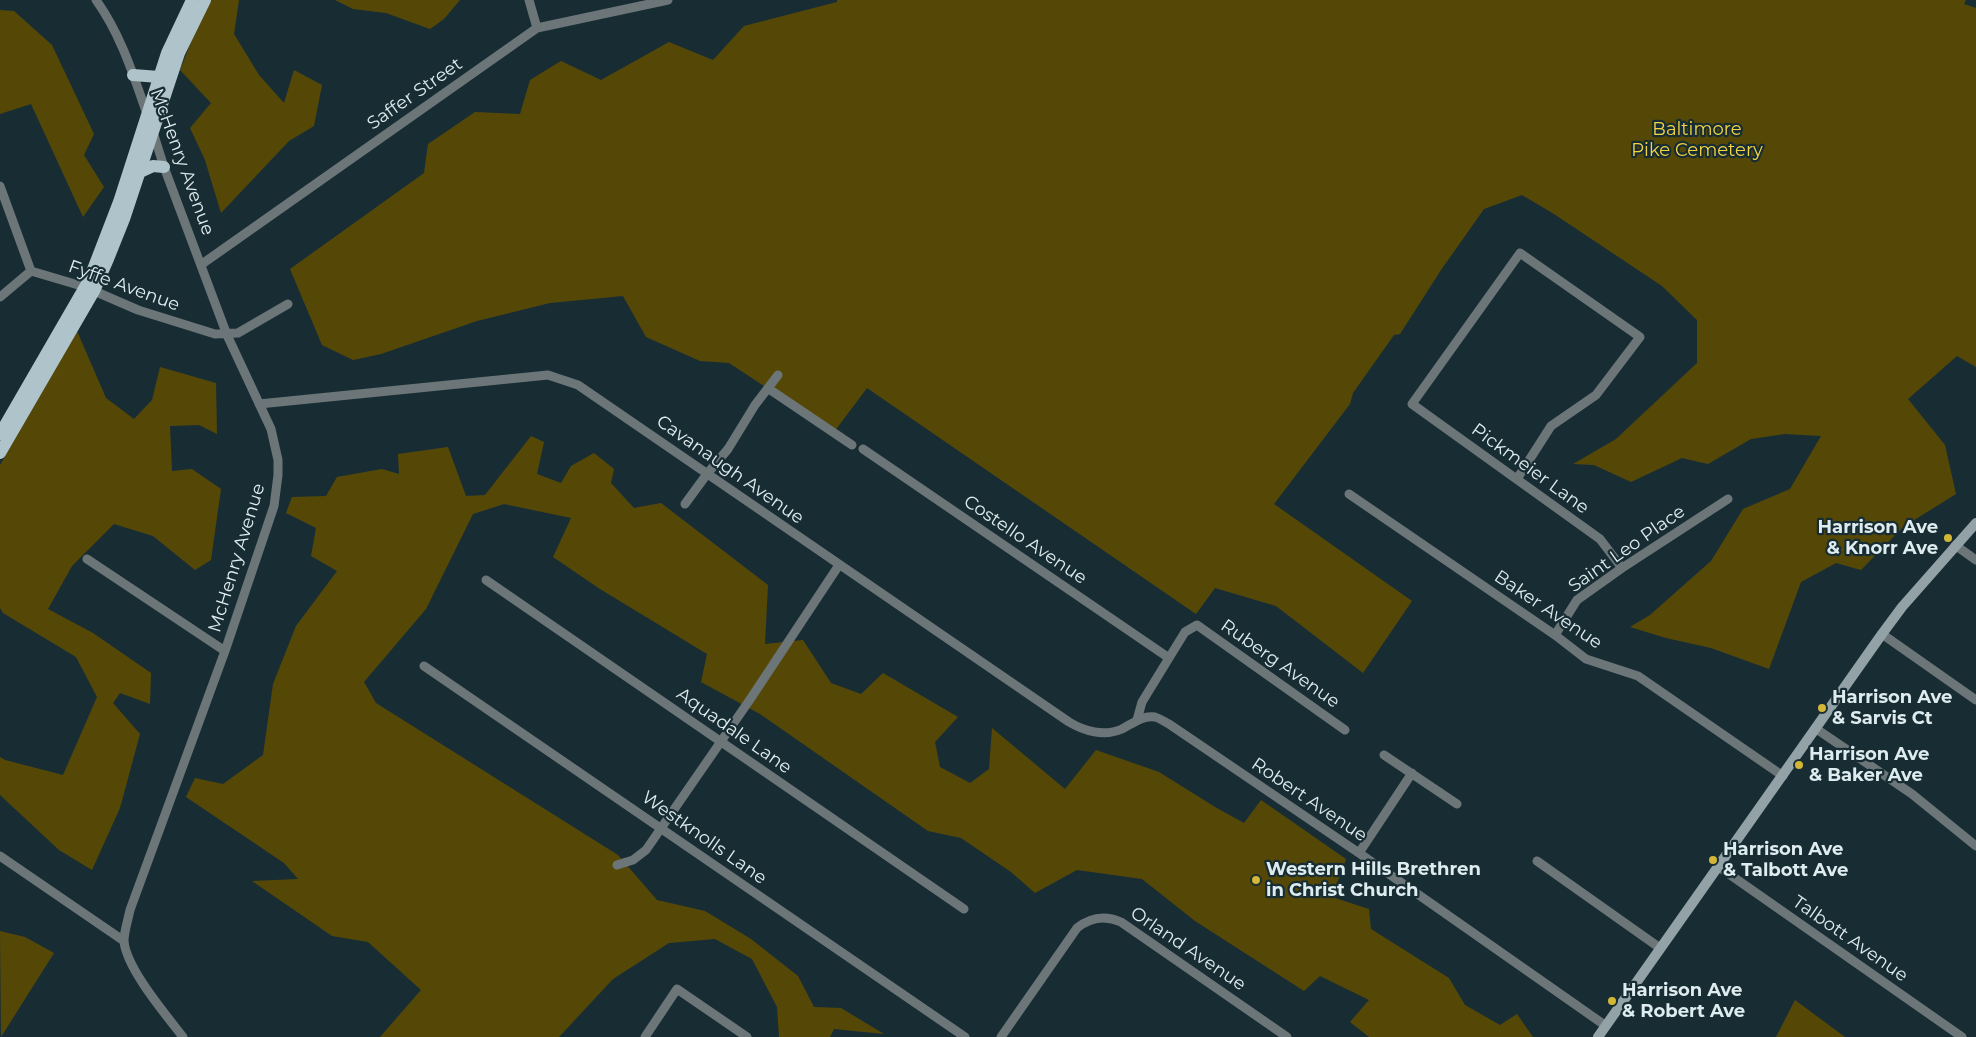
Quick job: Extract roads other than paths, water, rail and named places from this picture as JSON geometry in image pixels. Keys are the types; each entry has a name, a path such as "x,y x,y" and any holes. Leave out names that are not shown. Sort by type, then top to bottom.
{"main road":[{"path":"0,434 89,289 159,77 176,32 192,0"},
{"path":"0,453 121,227 180,53 205,0"},
{"path":"133,75 159,77"},
{"path":"140,172 153,166 164,167"},
{"path":"1598,1037 1882,634 1902,607 1976,523"}],"street":[{"name":"McHenry Avenue","path":"96,0 108,16 127,56 164,167 202,264 227,335 268,422 275,444 278,475 274,506 225,651 130,910 124,942"},
{"path":"529,0 537,28"},
{"name":"Saffer Street","path":"202,264 537,28 668,0"},
{"path":"0,186 31,271 0,297"},
{"name":"Pickmeier Lane","path":"1517,479 1550,426 1596,395 1640,338 1520,253 1412,404 1600,539 1622,568"},
{"name":"Fyffe Avenue","path":"31,271 89,289 138,310 202,331 227,335 242,332 288,304"},
{"name":"Cavanaugh Avenue","path":"259,404 548,375 578,385 1079,728 1090,731 1110,732 1121,730 1137,720"},
{"path":"685,504 728,449 755,405 778,375"},
{"path":"769,389 852,445"},
{"name":"Costello Avenue","path":"863,449 1169,658"},
{"name":"Baker Avenue","path":"1349,494 1586,659 1638,676 1783,776"},
{"name":"Saint Leo Place","path":"1554,635 1577,600 1622,568 1728,499"},
{"path":"1955,545 1976,560"},
{"path":"87,559 225,651"},
{"path":"616,865 640,856 661,828 839,565"},
{"name":"Aquadale Lane","path":"486,580 964,909"},
{"name":"Ruberg Avenue","path":"1169,658 1185,632 1197,625 1345,730"},
{"path":"1882,634 1976,700"},
{"path":"1137,720 1142,702 1169,658"},
{"name":"Westknolls Lane","path":"424,666 964,1037"},
{"name":"Robert Avenue","path":"1137,720 1154,717 1169,724 1359,853 1606,1026"},
{"path":"1816,728 1912,794 1976,846"},
{"path":"1384,754 1457,804"},
{"path":"1359,853 1412,773"},
{"path":"0,856 124,942 145,987 183,1037"},
{"path":"1537,861 1660,948"},
{"name":"Talbott Avenue","path":"1719,867 1962,1037"},
{"name":"Orland Avenue","path":"1001,1037 1077,928 1090,920 1106,917 1121,922 1286,1037"},
{"path":"645,1037 678,989 747,1037"}],"place":[{"name":"Harrison Ave & Knorr Ave","path":"1948,538"},
{"name":"Harrison Ave & Sarvis Ct","path":"1822,708"},
{"name":"Harrison Ave & Baker Ave","path":"1799,765"},
{"name":"Harrison Ave & Talbott Ave","path":"1713,860"},
{"name":"Western Hills Brethren in Christ Church","path":"1256,880"},
{"name":"Harrison Ave & Robert Ave","path":"1612,1001"}],"park label":[{"name":"Baltimore Pike Cemetery","path":"1697,140"}]}
